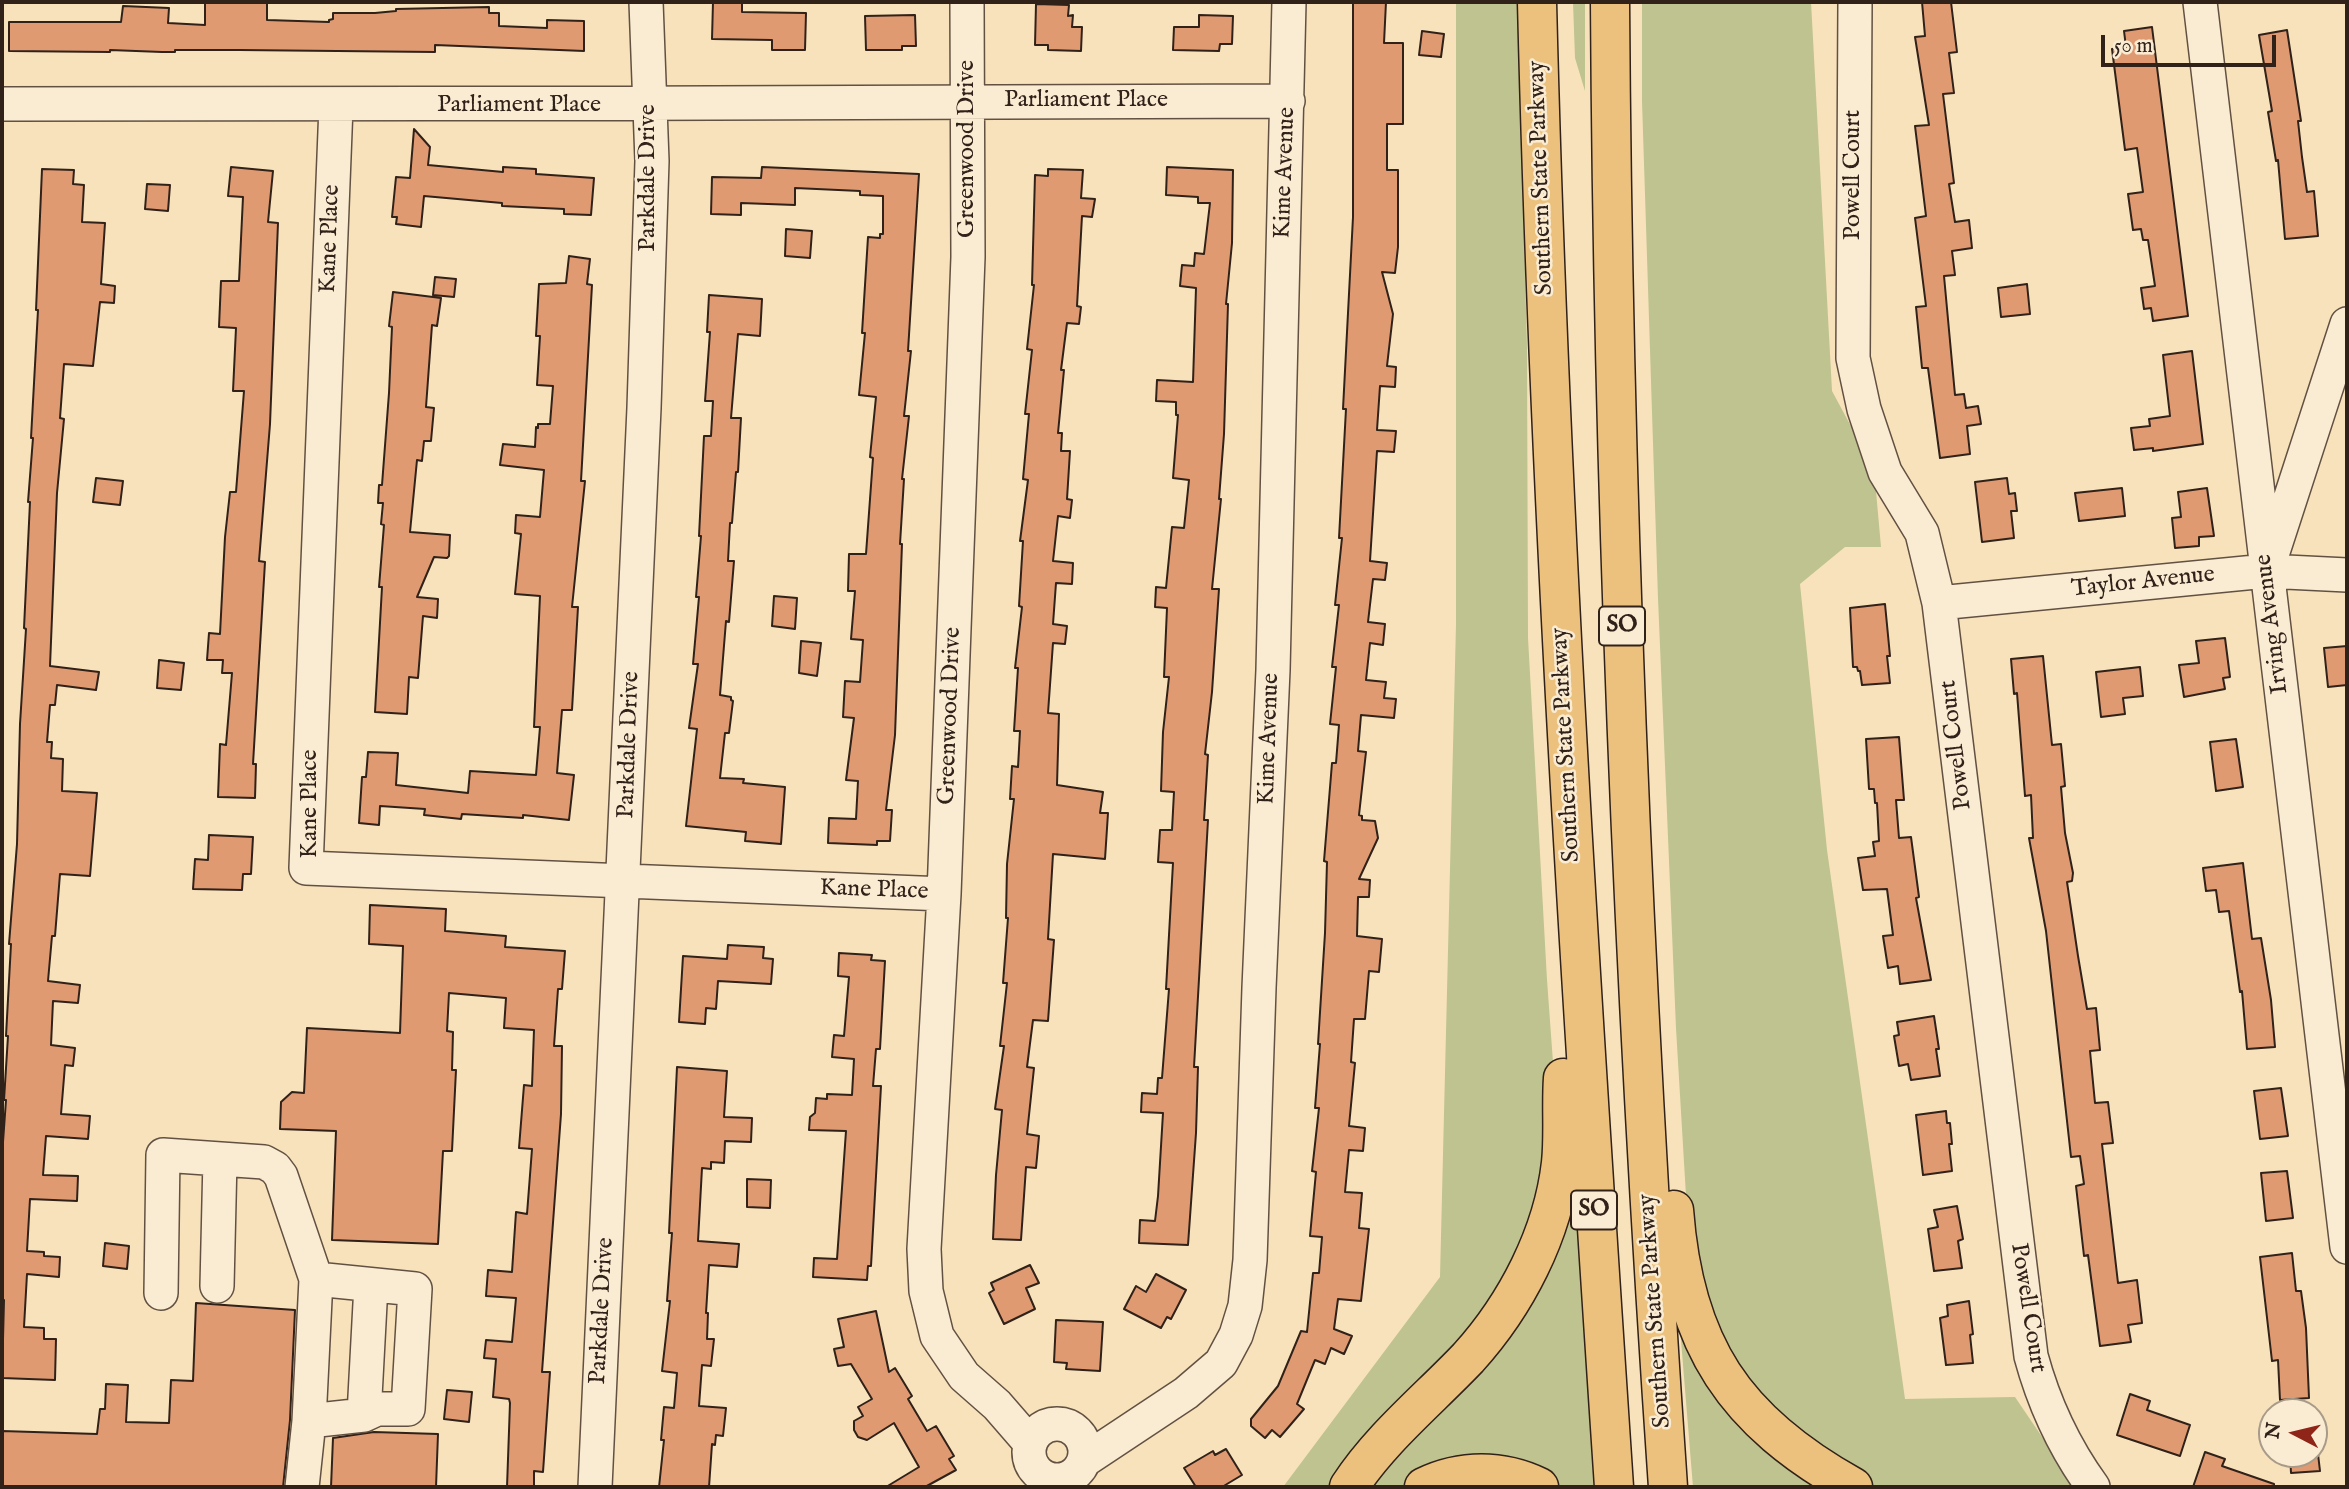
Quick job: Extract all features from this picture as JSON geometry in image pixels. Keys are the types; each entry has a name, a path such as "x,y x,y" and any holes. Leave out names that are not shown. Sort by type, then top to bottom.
{"highway":[{"name":"Southern State Parkway","path":"1537,2 1552,421 1577,932 1614,1487"},
{"name":"Southern State Parkway","path":"1610,2 1620,566 1641,1054 1668,1487"},
{"path":"1349,1487 1378,1448 1483,1340 1517,1291 1540,1243 1554,1201 1560,1167 1561,1097 1577,932"},
{"path":"1641,1054 1672,1177 1683,1281 1695,1322 1704,1341 1727,1381 1760,1421 1808,1460 1853,1487"},
{"path":"1424,1487 1457,1476 1484,1473 1515,1478 1539,1487"}],"street":[{"name":"Parkdale Drive","path":"595,1487 644,408 652,160 646,2"},
{"name":"Greenwood Drive","path":"967,2 968,257 944,894 924,1249 926,1291 937,1336 964,1376 1058,1460"},
{"name":"Kime Avenue","path":"1058,1460 1133,1426 1186,1394 1221,1363 1237,1335 1245,1306 1250,1260 1259,974 1273,670 1289,2"},
{"name":"Powell Court","path":"1855,2 1853,358 1864,409 1885,472 1922,533 1939,603 2031,1356 2049,1411 2064,1442 2093,1487"},
{"name":"Irving Avenue","path":"2200,2 2347,1247"},
{"name":"Parliament Place","path":"2,104 336,106 969,100 1288,101"},
{"name":"Kane Place","path":"336,106 306,868 944,894"},
{"path":"2266,571 2347,324"},
{"name":"Taylor Avenue","path":"1939,603 2266,571 2347,575"},
{"path":"161,1293 163,1155 264,1162 275,1168 281,1176 316,1279 309,1421 302,1487"},
{"path":"217,1286 220,1159"},
{"path":"309,1421 364,1415 377,1409 408,1409 415,1289 316,1279"},
{"path":"364,1415 371,1285"}],"green space":[{"path":"1456,2 1518,2 1527,348 1528,638 1558,1131 1511,1276 1337,1487 1283,1487 1440,1277 1456,625"},
{"path":"1573,2 1585,2 1585,91 1575,58"},
{"path":"1642,2 1811,2 1832,391 1874,469 1881,547 1845,547 1800,584 1827,850 1905,1399 2015,1397 2076,1487 1877,1487 1851,1472 1767,1404 1725,1348 1699,1289 1688,1229 1676,1028 1658,598 1642,101"},
{"path":"1565,1215 1574,1216 1579,1240 1596,1487 1560,1487 1540,1473 1424,1471 1402,1487 1364,1487"},
{"path":"1680,1328 1838,1487 1693,1487"}],"building":[{"path":"205,2 267,2 267,20 329,22 333,19 333,13 489,7 489,13 499,13 499,26 547,28 547,20 584,21 584,51 435,45 435,52 9,51 9,22 121,22 123,6 169,8 168,23 205,25"},
{"path":"713,2 742,2 742,12 806,13 805,50 772,50 772,40 712,39"},
{"path":"1353,2 1386,2 1384,43 1403,43 1403,124 1387,124 1387,170 1398,170 1398,247 1395,273 1382,272 1393,314 1387,366 1396,367 1395,387 1380,386 1377,430 1396,431 1394,452 1377,451 1370,561 1387,563 1385,580 1373,579 1368,622 1385,624 1383,645 1370,643 1366,680 1386,682 1384,698 1396,699 1394,718 1361,715 1358,751 1366,752 1359,815 1362,820 1375,821 1378,838 1359,879 1370,880 1369,897 1358,897 1357,936 1382,939 1379,972 1369,971 1365,1019 1354,1019 1351,1062 1355,1063 1349,1126 1365,1128 1363,1151 1349,1150 1345,1192 1362,1193 1359,1228 1369,1229 1361,1301 1338,1299 1334,1329 1352,1336 1344,1354 1331,1348 1325,1364 1315,1360 1297,1404 1304,1409 1280,1437 1272,1430 1265,1438 1251,1426 1251,1419 1278,1386 1301,1331 1307,1332 1313,1273 1319,1273 1322,1237 1310,1236 1316,1172 1312,1171 1319,1108 1315,1108 1325,933 1327,862 1324,861 1332,763 1336,763 1339,725 1330,724 1336,667 1332,667 1339,605 1335,605 1342,538 1339,538 1346,409 1343,409 1353,217"},
{"path":"1922,2 1951,2 1957,52 1949,53 1954,93 1943,94 1954,183 1949,184 1955,222 1969,220 1972,248 1952,251 1955,275 1944,276 1955,395 1964,394 1966,408 1978,406 1981,424 1967,426 1970,454 1940,458 1928,368 1922,368 1916,307 1926,306 1915,218 1926,216 1915,126 1929,125 1915,37 1925,36"},
{"path":"1036,4 1069,5 1068,16 1073,15 1072,27 1082,27 1081,51 1048,50 1048,45 1035,45"},
{"path":"915,15 916,46 902,46 902,50 866,50 865,16"},
{"path":"1199,15 1233,16 1232,44 1220,44 1219,51 1173,50 1174,27 1199,27"},
{"path":"2152,27 2188,316 2153,321 2151,308 2144,309 2141,288 2155,286 2148,240 2143,240 2141,229 2133,230 2128,194 2143,192 2137,148 2125,150 2112,49 2126,47 2124,31"},
{"path":"2287,30 2301,121 2298,121 2307,192 2314,191 2318,236 2285,239 2278,160 2276,161 2268,112 2272,111 2259,35"},
{"path":"1422,31 1444,34 1441,57 1419,55"},
{"path":"414,129 430,147 428,165 503,172 503,167 536,169 536,174 594,178 591,215 564,214 564,209 502,206 502,203 424,196 421,227 396,224 397,217 392,217 396,177 410,178"},
{"path":"231,167 273,171 268,222 278,223 270,424 259,561 265,562 253,764 256,764 255,798 218,797 220,744 226,745 232,673 222,673 223,660 207,660 209,633 220,634 225,537 230,492 236,492 244,391 233,391 236,328 219,327 221,281 239,281 243,197 228,196"},
{"path":"762,167 919,174 908,351 911,351 904,416 909,416 902,479 895,735 886,810 892,810 890,841 877,841 877,845 828,843 829,818 856,819 858,781 846,780 854,718 843,717 845,681 860,682 863,640 851,639 855,591 848,591 849,554 866,554 873,458 870,457 876,397 859,395 865,333 862,333 868,237 880,238 880,234 883,234 883,196 860,195 860,191 795,188 795,205 741,203 741,215 711,214 712,177 761,178"},
{"path":"1167,167 1233,170 1232,243 1226,304 1221,499 1212,589 1219,589 1205,754 1208,755 1204,820 1208,820 1194,1067 1198,1067 1196,1133 1188,1245 1139,1243 1140,1220 1155,1221 1158,1196 1163,1113 1141,1112 1142,1093 1157,1094 1158,1078 1162,1078 1169,989 1166,989 1173,863 1158,862 1160,830 1172,830 1174,792 1161,791 1163,732 1169,677 1164,677 1167,608 1155,607 1156,587 1166,588 1172,527 1184,528 1189,480 1173,478 1178,415 1176,402 1156,401 1157,380 1193,382 1196,288 1180,286 1182,265 1194,266 1195,253 1204,254 1210,203 1198,203 1198,197 1166,195"},
{"path":"42,169 74,170 73,184 84,185 82,222 105,223 101,284 115,286 114,303 100,302 93,366 64,364 60,418 64,419 57,493 50,666 99,672 96,690 57,685 55,705 50,705 47,742 52,742 51,758 63,759 62,791 97,793 90,876 60,874 48,981 80,985 78,1003 53,1001 51,1045 75,1048 73,1066 65,1065 61,1114 90,1116 88,1139 46,1136 43,1175 78,1176 77,1201 30,1199 27,1251 60,1257 59,1277 27,1274 24,1327 44,1328 44,1339 56,1339 55,1380 2,1378 2,1156 6,1100 9,944 17,844"},
{"path":"1048,169 1083,170 1081,198 1095,199 1092,217 1082,216 1077,306 1081,307 1079,324 1067,323 1061,370 1064,370 1058,433 1062,433 1061,451 1070,451 1067,499 1072,500 1070,518 1058,516 1053,561 1073,563 1072,584 1056,583 1053,624 1067,626 1065,644 1053,643 1048,713 1059,714 1057,785 1103,792 1100,813 1108,813 1105,859 1053,854 1048,939 1054,940 1048,1021 1033,1020 1027,1067 1034,1068 1027,1134 1039,1136 1036,1168 1026,1167 1021,1240 993,1239 1002,1110 995,1109 1004,1046 1000,1046 1007,983 1003,983 1008,918 1007,864 1014,799 1010,799 1012,766 1018,767 1020,731 1014,731 1018,668 1015,668 1022,607 1019,606 1023,541 1020,541 1028,480 1023,479 1029,414 1025,414 1032,350 1027,349 1034,285 1035,175 1048,176"},
{"path":"147,184 170,185 168,211 145,209"},
{"path":"786,229 812,231 810,258 785,256"},
{"path":"569,256 590,259 587,284 592,285 581,481 585,481 572,607 578,607 572,710 562,710 557,773 574,775 569,820 523,815 523,818 462,814 461,819 424,815 425,809 380,806 379,825 359,823 362,777 366,777 368,752 398,753 396,785 468,793 470,771 536,775 540,727 534,727 540,596 515,594 521,534 515,533 516,515 540,517 544,470 500,465 503,444 535,447 536,427 538,428 538,424 550,424 553,386 537,385 539,284 566,283"},
{"path":"435,277 456,279 454,297 433,295"},
{"path":"2027,284 2030,314 2001,317 1998,288"},
{"path":"393,292 441,298 437,326 432,325 426,407 434,408 431,441 424,441 422,461 417,460 410,532 450,535 449,556 434,557 417,597 438,599 437,618 423,616 418,678 409,677 407,714 375,712 384,525 381,524 383,503 378,503 379,485 382,485 389,393 392,327 389,326"},
{"path":"709,295 762,299 760,336 738,334 731,418 741,418 728,561 734,561 720,695 731,697 733,701 729,733 725,733 720,778 744,779 743,783 785,787 781,844 745,841 746,832 686,826 697,729 689,728 698,664 693,664 699,597 696,597 704,436 711,436 713,401 705,401 710,332 707,332"},
{"path":"2192,351 2203,444 2153,451 2153,448 2134,450 2131,428 2150,426 2149,419 2170,416 2163,355"},
{"path":"96,478 123,481 120,505 93,502"},
{"path":"2007,478 2009,494 2015,493 2017,511 2011,511 2014,538 1982,542 1975,482"},
{"path":"2122,488 2125,516 2079,521 2075,493"},
{"path":"2207,488 2214,536 2199,537 2199,546 2175,548 2172,518 2181,517 2178,492"},
{"path":"774,596 797,598 795,629 772,626"},
{"path":"1885,604 1890,683 1862,685 1860,671 1853,667 1850,608"},
{"path":"2225,638 2230,677 2223,678 2225,689 2184,697 2179,665 2199,663 2196,641"},
{"path":"801,641 821,643 817,676 799,673"},
{"path":"2347,646 2347,685 2328,687 2324,648"},
{"path":"2043,656 2052,745 2061,744 2065,786 2061,787 2065,833 2073,873 2072,881 2067,882 2078,956 2087,1009 2096,1008 2100,1050 2090,1051 2095,1103 2108,1102 2113,1143 2102,1144 2118,1283 2137,1280 2142,1323 2128,1325 2131,1342 2100,1346 2088,1255 2084,1256 2076,1186 2084,1184 2080,1156 2071,1157 2046,931 2029,838 2033,838 2031,795 2025,796 2017,693 2014,694 2011,659"},
{"path":"159,660 184,663 181,690 157,688"},
{"path":"2140,667 2143,696 2123,698 2125,714 2101,717 2096,672"},
{"path":"1899,737 1904,800 1896,800 1899,838 1911,837 1919,897 1916,898 1931,980 1900,984 1898,966 1888,968 1883,936 1893,935 1887,889 1863,890 1858,858 1875,856 1873,842 1879,841 1877,803 1874,789 1869,789 1866,739"},
{"path":"2236,739 2243,787 2216,791 2210,742"},
{"path":"209,835 253,837 251,874 243,874 242,890 193,889 195,859 208,860"},
{"path":"2243,863 2252,939 2261,938 2275,1047 2247,1049 2242,991 2240,992 2229,911 2219,912 2216,890 2206,891 2203,868"},
{"path":"370,905 446,909 445,931 506,936 505,947 565,951 562,989 558,989 554,1046 562,1046 561,1114 542,1372 550,1372 543,1472 534,1471 534,1487 507,1487 510,1403 509,1399 493,1397 496,1359 484,1358 486,1340 512,1342 516,1298 486,1296 488,1270 512,1272 516,1212 527,1214 532,1149 519,1148 524,1085 532,1086 534,1030 504,1028 506,998 449,993 447,1031 453,1032 452,1070 456,1070 452,1151 443,1151 438,1244 332,1240 336,1131 280,1129 281,1102 292,1092 304,1093 307,1028 400,1033 403,946 369,944"},
{"path":"728,945 764,947 763,958 773,959 771,984 718,981 716,1009 706,1008 705,1024 679,1022 683,956 727,959"},
{"path":"839,953 872,955 871,960 885,961 880,1049 876,1049 873,1086 881,1086 871,1266 868,1266 867,1280 813,1277 814,1258 837,1259 846,1131 809,1130 810,1117 815,1113 816,1098 827,1099 827,1094 852,1095 854,1059 832,1057 834,1035 844,1036 849,977 838,976"},
{"path":"1934,1016 1940,1076 1911,1080 1908,1064 1899,1066 1894,1036 1899,1035 1897,1022"},
{"path":"677,1067 727,1071 724,1117 752,1118 751,1142 725,1141 724,1163 711,1162 711,1169 702,1168 698,1241 739,1244 737,1267 709,1265 707,1339 714,1339 711,1366 702,1365 699,1406 726,1408 723,1436 716,1435 715,1445 712,1444 709,1487 659,1487 664,1407 674,1408 677,1373 662,1371 670,1301 667,1301 672,1233 669,1233"},
{"path":"2281,1088 2288,1136 2260,1139 2254,1091"},
{"path":"1946,1111 1947,1123 1950,1123 1952,1171 1923,1175 1916,1115"},
{"path":"2287,1171 2293,1218 2266,1221 2261,1173"},
{"path":"747,1179 771,1180 770,1208 747,1207"},
{"path":"1957,1206 1963,1239 1958,1241 1962,1268 1934,1271 1928,1229 1938,1227 1934,1210"},
{"path":"105,1243 129,1246 127,1269 103,1266"},
{"path":"2292,1253 2296,1291 2301,1291 2306,1328 2309,1398 2280,1398 2278,1360 2272,1361 2260,1257"},
{"path":"1030,1265 1039,1283 1026,1288 1035,1309 1004,1324 989,1293 994,1290 991,1283"},
{"path":"1156,1274 1186,1290 1171,1319 1167,1317 1161,1328 1124,1309 1136,1286 1146,1292"},
{"path":"1969,1301 1973,1363 1946,1365 1940,1318 1948,1316 1947,1305"},
{"path":"196,1303 295,1310 290,1420 283,1487 2,1487 2,1431 97,1434 100,1409 105,1409 106,1384 128,1385 126,1422 169,1423 171,1380 193,1381"},
{"path":"876,1311 889,1372 895,1368 912,1396 908,1399 927,1431 936,1426 954,1456 949,1459 956,1470 925,1487 886,1487 919,1467 894,1423 867,1440 858,1437 854,1430 854,1421 863,1416 858,1407 872,1399 851,1364 838,1366 834,1349 844,1347 838,1319"},
{"path":"1056,1320 1103,1322 1100,1371 1066,1369 1067,1363 1054,1362"},
{"path":"447,1390 472,1392 469,1422 444,1419"},
{"path":"2130,1394 2150,1401 2147,1410 2190,1425 2180,1456 2117,1435"},
{"path":"374,1432 438,1434 436,1487 331,1487 333,1438"},
{"path":"1226,1449 1242,1475 1222,1487 1196,1487 1184,1468 1213,1451 1215,1455"},
{"path":"2205,1452 2225,1459 2222,1466 2274,1484 2274,1487 2193,1487"},
{"path":"2291,1468 2320,1468 2320,1471 2291,1473"}]}
